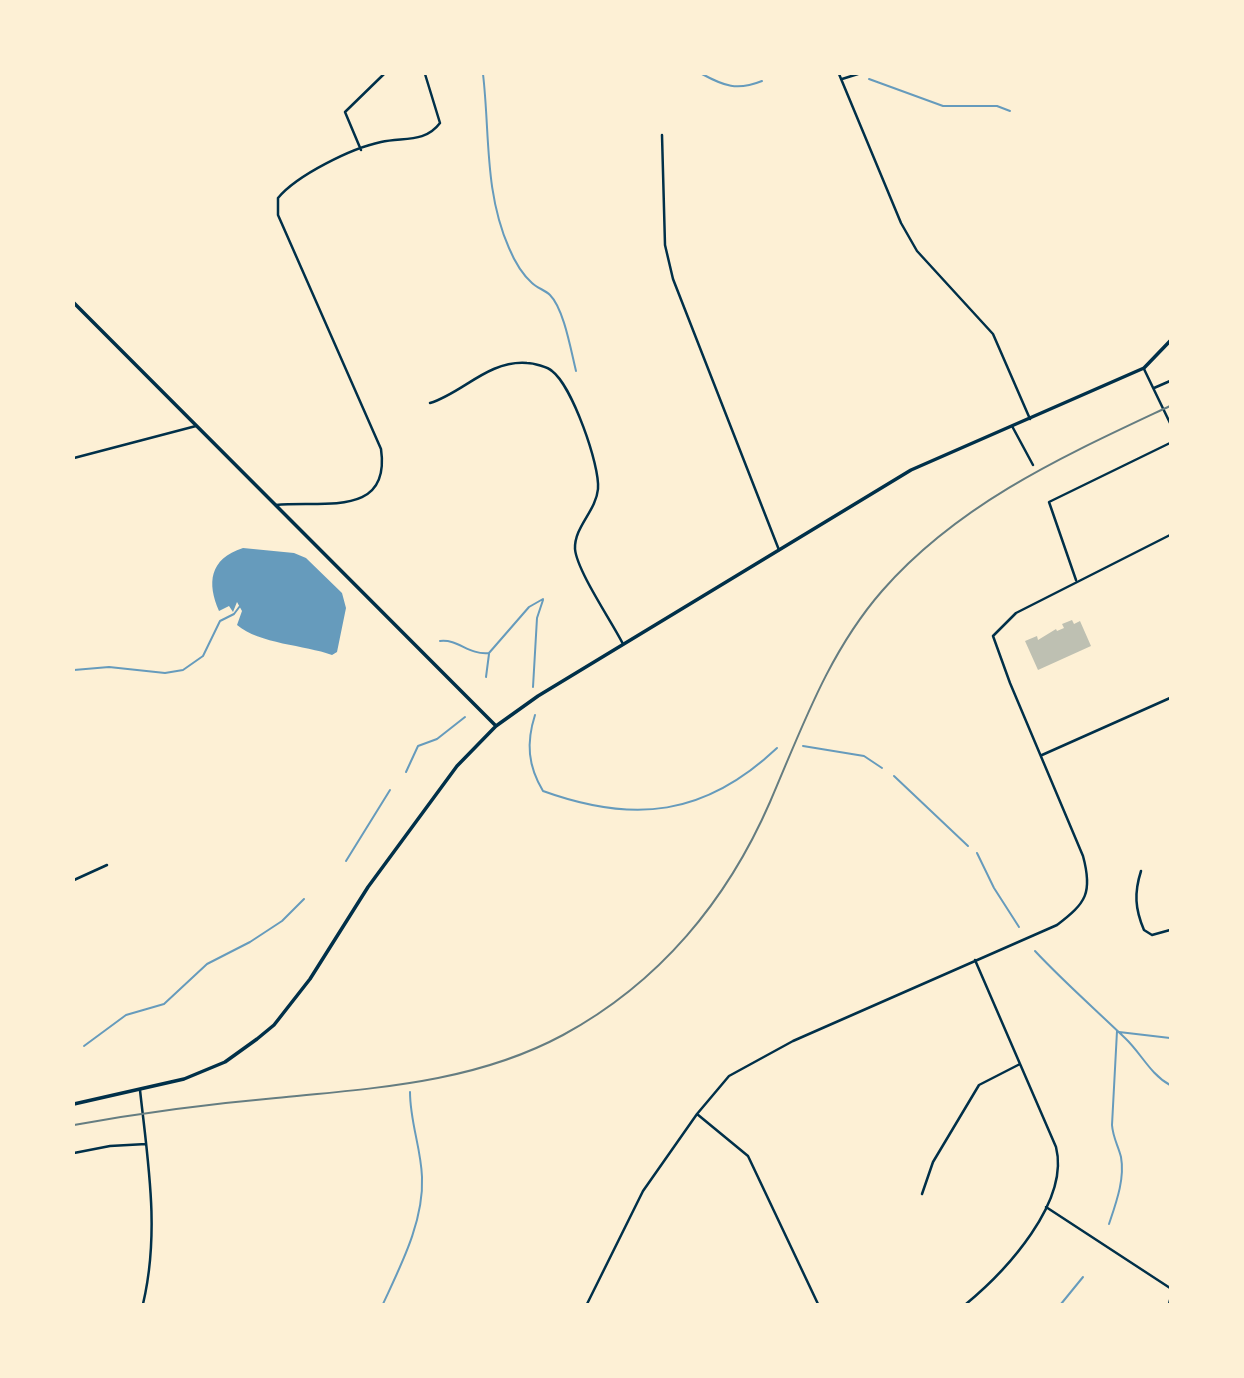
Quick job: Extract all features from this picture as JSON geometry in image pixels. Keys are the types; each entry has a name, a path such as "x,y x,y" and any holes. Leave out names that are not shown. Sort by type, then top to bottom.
{"street":[{"path":"361,150 345,112 384,74"},
{"path":"276,505 351,502 376,488 384,469 381,449 278,215 278,198 301,176 379,142 421,138 436,128 440,119 425,74"},
{"path":"839,74 901,223 917,251 993,334 1030,419"},
{"path":"842,79 858,74"},
{"path":"662,135 665,245 673,279 779,550"},
{"path":"74,303 496,726"},
{"path":"74,1104 184,1079 225,1062 274,1025 310,979 368,887 457,766 496,726 574,672 624,646 911,470 1144,368 1171,341"},
{"path":"430,403 443,399 476,376 496,368 527,363 552,370 567,392 592,452 598,479 595,504 576,540 575,549 581,567 624,646"},
{"path":"1144,368 1171,423"},
{"path":"1154,388 1171,381"},
{"path":"74,458 196,426"},
{"path":"1012,426 1033,465"},
{"path":"1076,580 1049,502 1171,443"},
{"path":"587,1304 643,1191 697,1114 729,1076 793,1041 1057,925 1077,910 1088,893 1089,877 1083,856 993,636 1016,613 1076,580 1171,535"},
{"path":"1041,755 1171,698"},
{"path":"74,880 107,865"},
{"path":"1141,871 1135,889 1136,904 1144,930 1152,935 1171,930"},
{"path":"966,1304 1006,1267 1046,1208 1059,1179 1059,1156 975,960"},
{"path":"922,1194 933,1162 979,1085 1020,1064"},
{"path":"140,1090 153,1196 153,1228 143,1304"},
{"path":"697,1114 748,1156 818,1304"},
{"path":"74,1153 110,1146 146,1144"},
{"path":"1046,1208 1171,1288"},
{"path":"1169,1304 1171,1300"}],"water":[{"path":"243,548 294,553 306,558 342,593 346,608 337,652 332,655 270,640 246,631 237,625 242,611 237,602 233,612 229,606 219,611 212,582 217,565"}],"building":[{"path":"1072,620 1074,624 1080,621 1091,646 1038,670 1025,641 1037,636 1038,640 1056,629 1057,631 1064,628 1062,624"}],"waterway":[{"path":"483,74 489,162 501,227 511,253 522,271 532,283 555,301 576,371"},
{"path":"702,74 731,86 745,86 762,81"},
{"path":"869,79 943,106 997,106 1010,111"},
{"path":"440,641 453,642 475,652 489,653 529,607 543,599"},
{"path":"533,687 537,618 543,600"},
{"path":"74,670 109,667 165,673 183,670 203,656 220,621 234,614 240,606"},
{"path":"486,677 489,654"},
{"path":"535,715 530,735 530,754 534,773 543,791 608,808 638,810 695,800 723,788 750,771 777,748"},
{"path":"406,772 418,746 437,739 465,717"},
{"path":"803,746 864,756 882,768"},
{"path":"894,776 968,846"},
{"path":"346,861 390,790"},
{"path":"977,853 994,888 1019,927"},
{"path":"84,1046 126,1015 164,1004 207,964 250,942 282,921 304,899"},
{"path":"1035,951 1170,1085"},
{"path":"1109,1224 1122,1174 1121,1157 1112,1125 1117,1031"},
{"path":"1119,1032 1170,1038"},
{"path":"383,1304 410,1242 422,1193 421,1166 410,1092"},
{"path":"1061,1304 1083,1277"}],"railway":[{"path":"74,1125 200,1106 423,1081 495,1064 529,1051 598,1014 630,991 659,965 711,906 753,838 831,665 882,591 945,531 980,506 1054,463 1170,406"}]}
